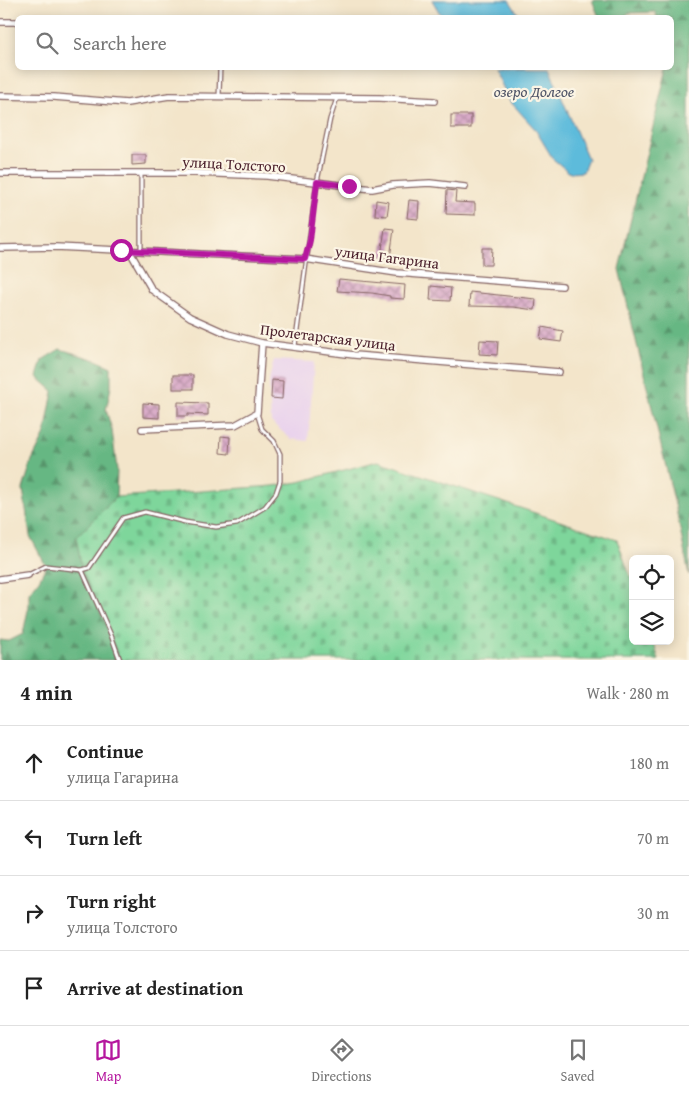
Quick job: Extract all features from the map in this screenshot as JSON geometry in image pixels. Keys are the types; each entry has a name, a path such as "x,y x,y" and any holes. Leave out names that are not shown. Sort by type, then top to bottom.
{"street":[{"path":"0,22 15,22"},
{"path":"0,96 54,97 127,103 169,96 337,98 434,102"},
{"name":"улица Толстого","path":"0,173 195,173 267,176 372,189 393,185 430,183 465,187"},
{"name":"улица Гагарина","path":"0,248 56,246 305,259 397,273 562,286"},
{"name":"Пролетарская улица","path":"129,250 152,290 190,317 228,334 262,343 354,354 559,372"},
{"path":"142,429 235,425 257,413 262,343"},
{"path":"0,579 28,575"}],"lane":[{"path":"219,97 220,70"},
{"path":"295,346 306,270 305,259 310,240 317,182 330,119 337,98"},
{"path":"141,174 141,250"},
{"path":"28,575 46,566 82,570 89,568 123,518 145,512 216,527 237,524 265,507 276,493 280,481 280,454 274,441 262,429 257,413"},
{"path":"82,570 120,660"}],"shaded area":[{"path":"274,360 314,362 308,441 291,439 271,422 269,380"}],"green space":[{"path":"592,0 689,0 689,575 676,509 619,269 667,70 674,70 674,15 656,15 655,12 628,13 627,15 598,15"},
{"path":"60,349 96,360 111,367 111,387 106,410 112,430 117,470 116,497 76,538 120,660 0,660 0,640 9,641 23,634 29,605 29,593 39,580 46,566 30,536 23,489 32,460 45,434 53,391 37,377 42,360"},
{"path":"378,461 617,540 629,573 629,645 654,645 659,660 120,660 82,570 76,537 116,497 273,486 299,482"}],"water":[{"path":"432,0 509,0 519,15 441,15"},
{"name":"озеро Долгое","path":"495,70 550,70 588,159 583,172 570,173 553,159 535,129 509,100"}],"building":[{"path":"451,115 471,115 471,128 451,128"},
{"path":"132,155 146,155 146,164 132,165"},
{"path":"447,190 456,191 455,202 475,203 475,215 446,214"},
{"path":"376,200 389,202 387,216 375,215"},
{"path":"409,200 419,201 418,219 407,218"},
{"path":"385,228 394,229 390,258 381,256"},
{"path":"482,248 492,248 491,265 482,265"},
{"path":"339,279 405,285 404,299 390,298 390,296 372,293 337,291"},
{"path":"431,286 451,288 450,301 430,300"},
{"path":"470,292 536,299 535,310 513,307 469,306"},
{"path":"542,327 563,331 561,342 540,339"},
{"path":"480,340 498,341 497,355 479,354"},
{"path":"173,375 193,375 193,389 173,389"},
{"path":"272,380 283,381 282,399 271,398"},
{"path":"178,402 208,403 208,415 188,414 188,416 178,416"},
{"path":"143,403 159,404 159,418 143,417"},
{"path":"221,436 230,437 229,454 220,453"}],"route":[{"path":"121,250 305,259 310,240 317,182 349,186"}]}
